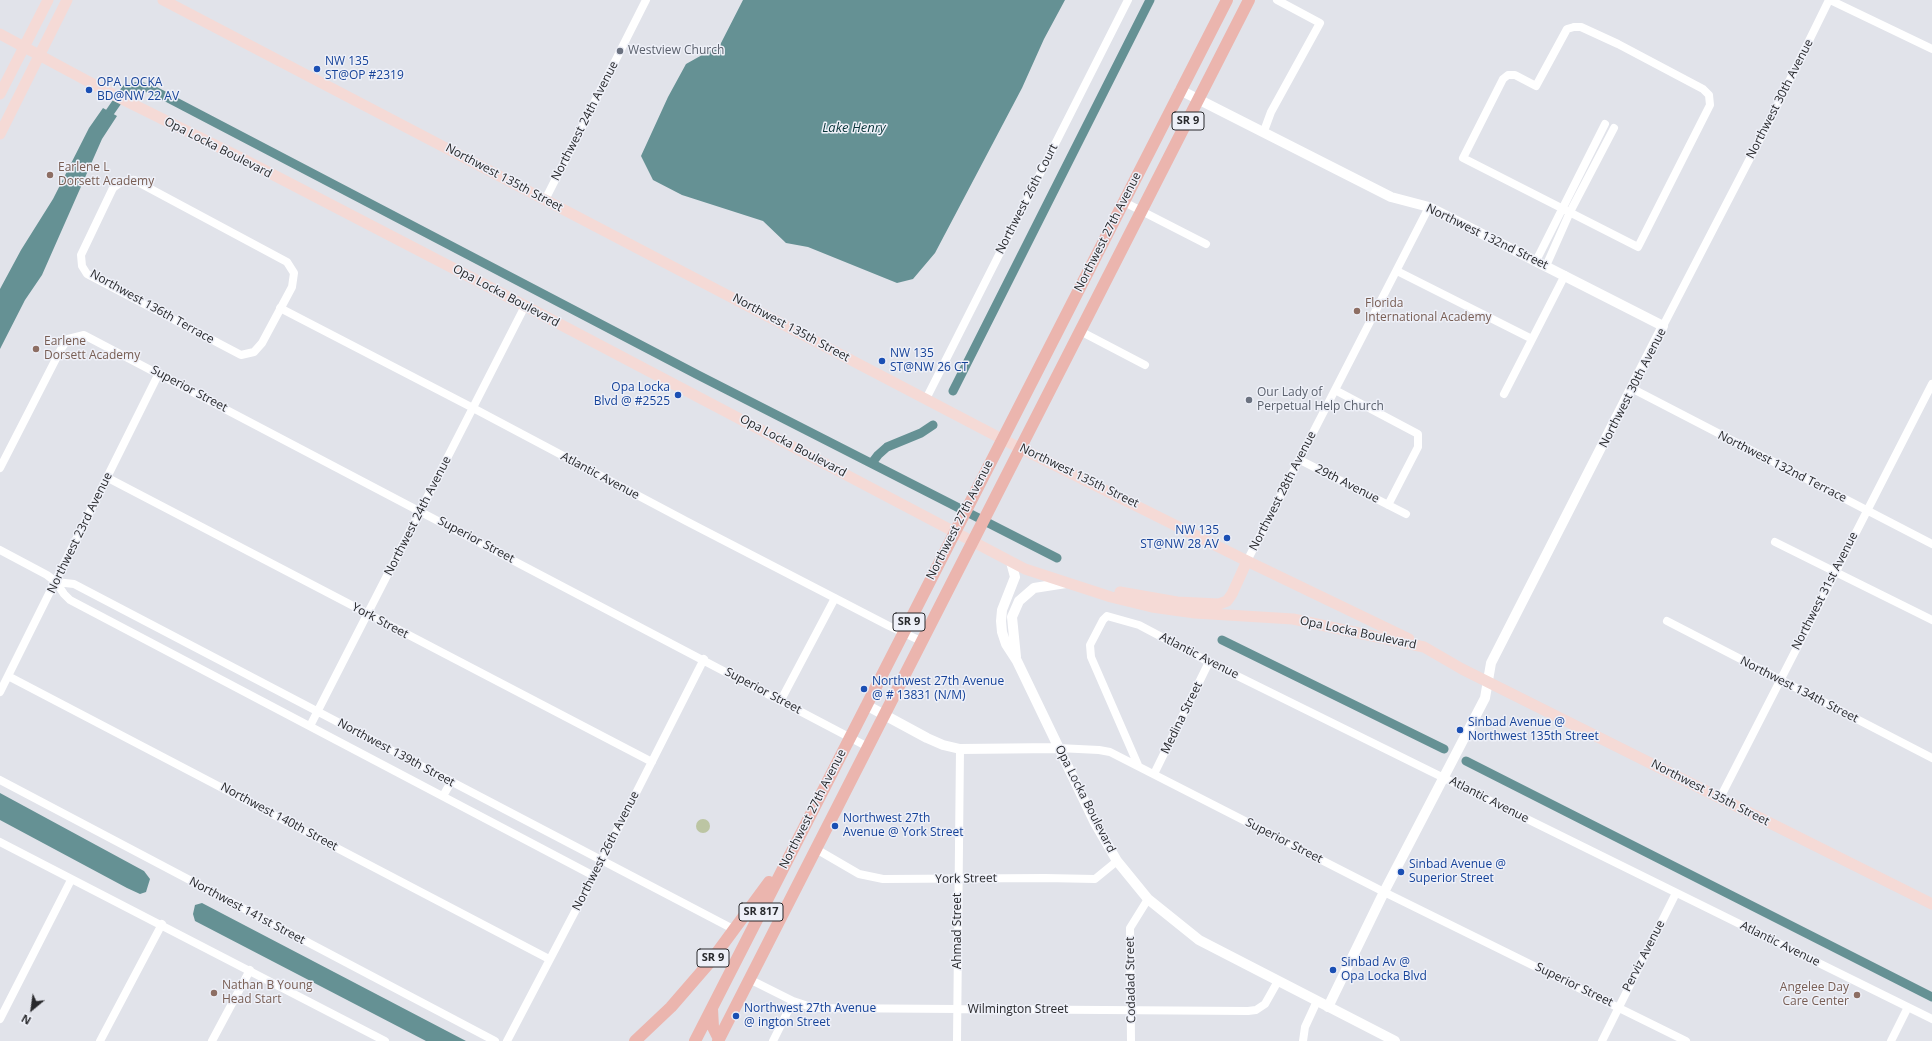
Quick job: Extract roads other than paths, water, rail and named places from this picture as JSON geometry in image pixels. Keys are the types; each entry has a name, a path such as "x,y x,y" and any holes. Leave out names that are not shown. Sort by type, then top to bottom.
{"main road":[{"path":"0,94 48,0"},
{"path":"0,134 67,0"},
{"name":"Northwest 135th Street","path":"163,0 1002,439 1247,561 1424,646"},
{"name":"Northwest 27th Avenue","path":"698,1040 712,1008 903,632 1227,0"},
{"name":"Northwest 27th Avenue","path":"718,1040 1249,0"},
{"name":"Opa Locka Boulevard","path":"0,34 134,106 239,157 525,306 957,527 975,537 1011,562 1032,572 1100,594 1152,607 1195,613 1293,619 1424,646 1488,682"},
{"path":"1100,594 1110,590 1177,602 1219,604 1228,600 1232,594 1247,561"},
{"name":"Northwest 135th Street","path":"1488,682 1932,904"},
{"name":"SR 9","path":"635,1041 670,1007 735,930 768,884 783,869"},
{"path":"712,1008 713,1027 718,1040"}],"street":[{"name":"Northwest 24th Avenue","path":"545,200 646,0"},
{"name":"Northwest 26th Court","path":"926,399 1128,0"},
{"path":"1264,131 1271,112 1320,23 1277,0"},
{"path":"1830,0 1932,49"},
{"name":"Northwest 30th Avenue","path":"1328,1007 1384,892 1485,698 1491,663 1830,0"},
{"path":"1581,27 1703,88 1709,95 1710,105 1638,247 1562,208 1463,158 1502,79 1508,75 1515,75 1536,86 1567,29 1581,27"},
{"name":"Northwest 132nd Street","path":"1180,90 1264,131 1392,197 1429,207 1663,326"},
{"path":"1536,261 1605,124"},
{"path":"1546,266 1570,212 1614,128"},
{"name":"Northwest 136th Terrace","path":"134,180 287,262 294,273 292,287 280,308 262,343 254,352 241,356 87,274 82,266 81,255 113,188 121,182 134,180"},
{"path":"1124,202 1206,244"},
{"name":"Northwest 28th Avenue","path":"1247,561 1429,207"},
{"path":"1549,234 1558,239"},
{"path":"1397,271 1532,339"},
{"path":"1504,394 1565,275"},
{"name":"Northwest 24th Avenue","path":"310,726 525,306"},
{"name":"Atlantic Avenue","path":"280,308 474,408 686,521 921,641"},
{"path":"1080,331 1145,365"},
{"name":"Superior Street","path":"0,468 61,349 68,339 84,334 704,659 868,747"},
{"name":"Northwest 23rd Avenue","path":"0,692 159,374"},
{"name":"Northwest 31st Avenue","path":"1720,798 1834,572 1932,384"},
{"name":"Northwest 132nd Terrace","path":"1632,389 1932,544"},
{"name":"29th Avenue","path":"1300,460 1388,505 1418,447 1418,434 1335,390"},
{"name":"York Street","path":"108,478 652,762"},
{"path":"1388,505 1406,514"},
{"path":"1776,542 1932,620"},
{"name":"Northwest 139th Street","path":"0,550 47,575 56,582 70,600 594,876"},
{"name":"Opa Locka Boulevard","path":"1011,562 1015,577 1002,610 1001,621 1002,632 1006,644 1017,661 1095,823 1117,860 1148,900 1198,940 1395,1041"},
{"name":"Northwest 139th Street","path":"56,582 74,584 735,930"},
{"path":"1017,661 1012,616 1019,601 1034,588 1066,584"},
{"path":"781,700 835,598"},
{"name":"Atlantic Avenue","path":"1138,765 1091,657 1090,645 1103,620 1107,616 1139,625 1209,662 1932,1019"},
{"name":"Northwest 134th Street","path":"1667,621 1932,758"},
{"name":"Northwest 26th Avenue","path":"507,1041 594,876 704,659"},
{"name":"Medina Street","path":"1154,774 1209,662"},
{"name":"Northwest 140th Street","path":"8,676 549,959"},
{"name":"Superior Street","path":"866,705 943,745 960,748 1058,748 1110,752 1384,892 1686,1041"},
{"name":"Ahmad Street","path":"957,1041 960,748"},
{"name":"Northwest 141st Street","path":"0,780 495,1041"},
{"path":"443,796 451,782"},
{"path":"0,842 71,880 162,924 385,1041"},
{"name":"York Street","path":"816,850 853,871 873,878 1095,879 1117,860"},
{"path":"0,1019 71,880"},
{"name":"Perviz Avenue","path":"1602,1041 1676,893"},
{"name":"Codadad Street","path":"1131,1041 1132,1010 1130,928 1148,900"},
{"path":"100,1041 162,924"},
{"path":"212,1041 250,970"},
{"name":"Wilmington Street","path":"749,979 793,1001 814,1008 958,1010 1252,1010 1265,1004 1278,981"},
{"path":"773,1041 793,1001"},
{"path":"1303,1041 1305,1027 1317,1001"},
{"path":"1891,1041 1908,1007"}],"water":[{"name":"Lake Henry","path":"743,0 1065,0 1044,39 1022,88 935,253 913,279 897,283 808,247 786,243 763,221 682,195 653,180 641,156 668,97 686,64 720,45"},
{"path":"103,108 117,116 102,139 42,275 25,300 0,349 0,289 21,250 53,199 89,128"},
{"path":"0,793 144,871 150,879 146,892 140,894 127,888 0,820"},
{"path":"202,903 466,1041 426,1041 195,921 193,914 195,905"}],"waterway":[{"path":"953,391 1150,0"},
{"path":"110,112 126,89 140,86 151,89 698,375 1057,558"},
{"path":"872,463 887,447 921,433 933,425"},
{"path":"1222,640 1444,749"},
{"path":"1466,761 1932,997"}],"place":[{"name":"Westview Church","path":"620,51"},
{"name":"NW 135 ST@OP #2319","path":"317,69"},
{"name":"OPA LOCKA BD@NW 22 AV","path":"89,90"},
{"name":"Earlene L Dorsett Academy","path":"50,175"},
{"name":"Florida International Academy","path":"1357,311"},
{"name":"Earlene Dorsett Academy","path":"36,349"},
{"name":"NW 135 ST@NW 26 CT","path":"882,361"},
{"name":"Opa Locka Blvd @ #2525","path":"678,395"},
{"name":"Our Lady of Perpetual Help Church","path":"1249,400"},
{"name":"NW 135 ST@NW 28 AV","path":"1227,538"},
{"name":"Northwest 27th Avenue @ # 13831 (N/M)","path":"864,689"},
{"name":"Sinbad Avenue @ Northwest 135th Street","path":"1460,730"},
{"name":"Northwest 27th Avenue @ York Street","path":"835,826"},
{"name":"Sinbad Avenue @ Superior Street","path":"1401,872"},
{"name":"Sinbad Av @ Opa Locka Blvd","path":"1333,970"},
{"name":"Nathan B Young Head Start","path":"214,993"},
{"name":"Angelee Day Care Center","path":"1857,995"},
{"name":"Northwest 27th Avenue @ ington Street","path":"736,1016"}]}
